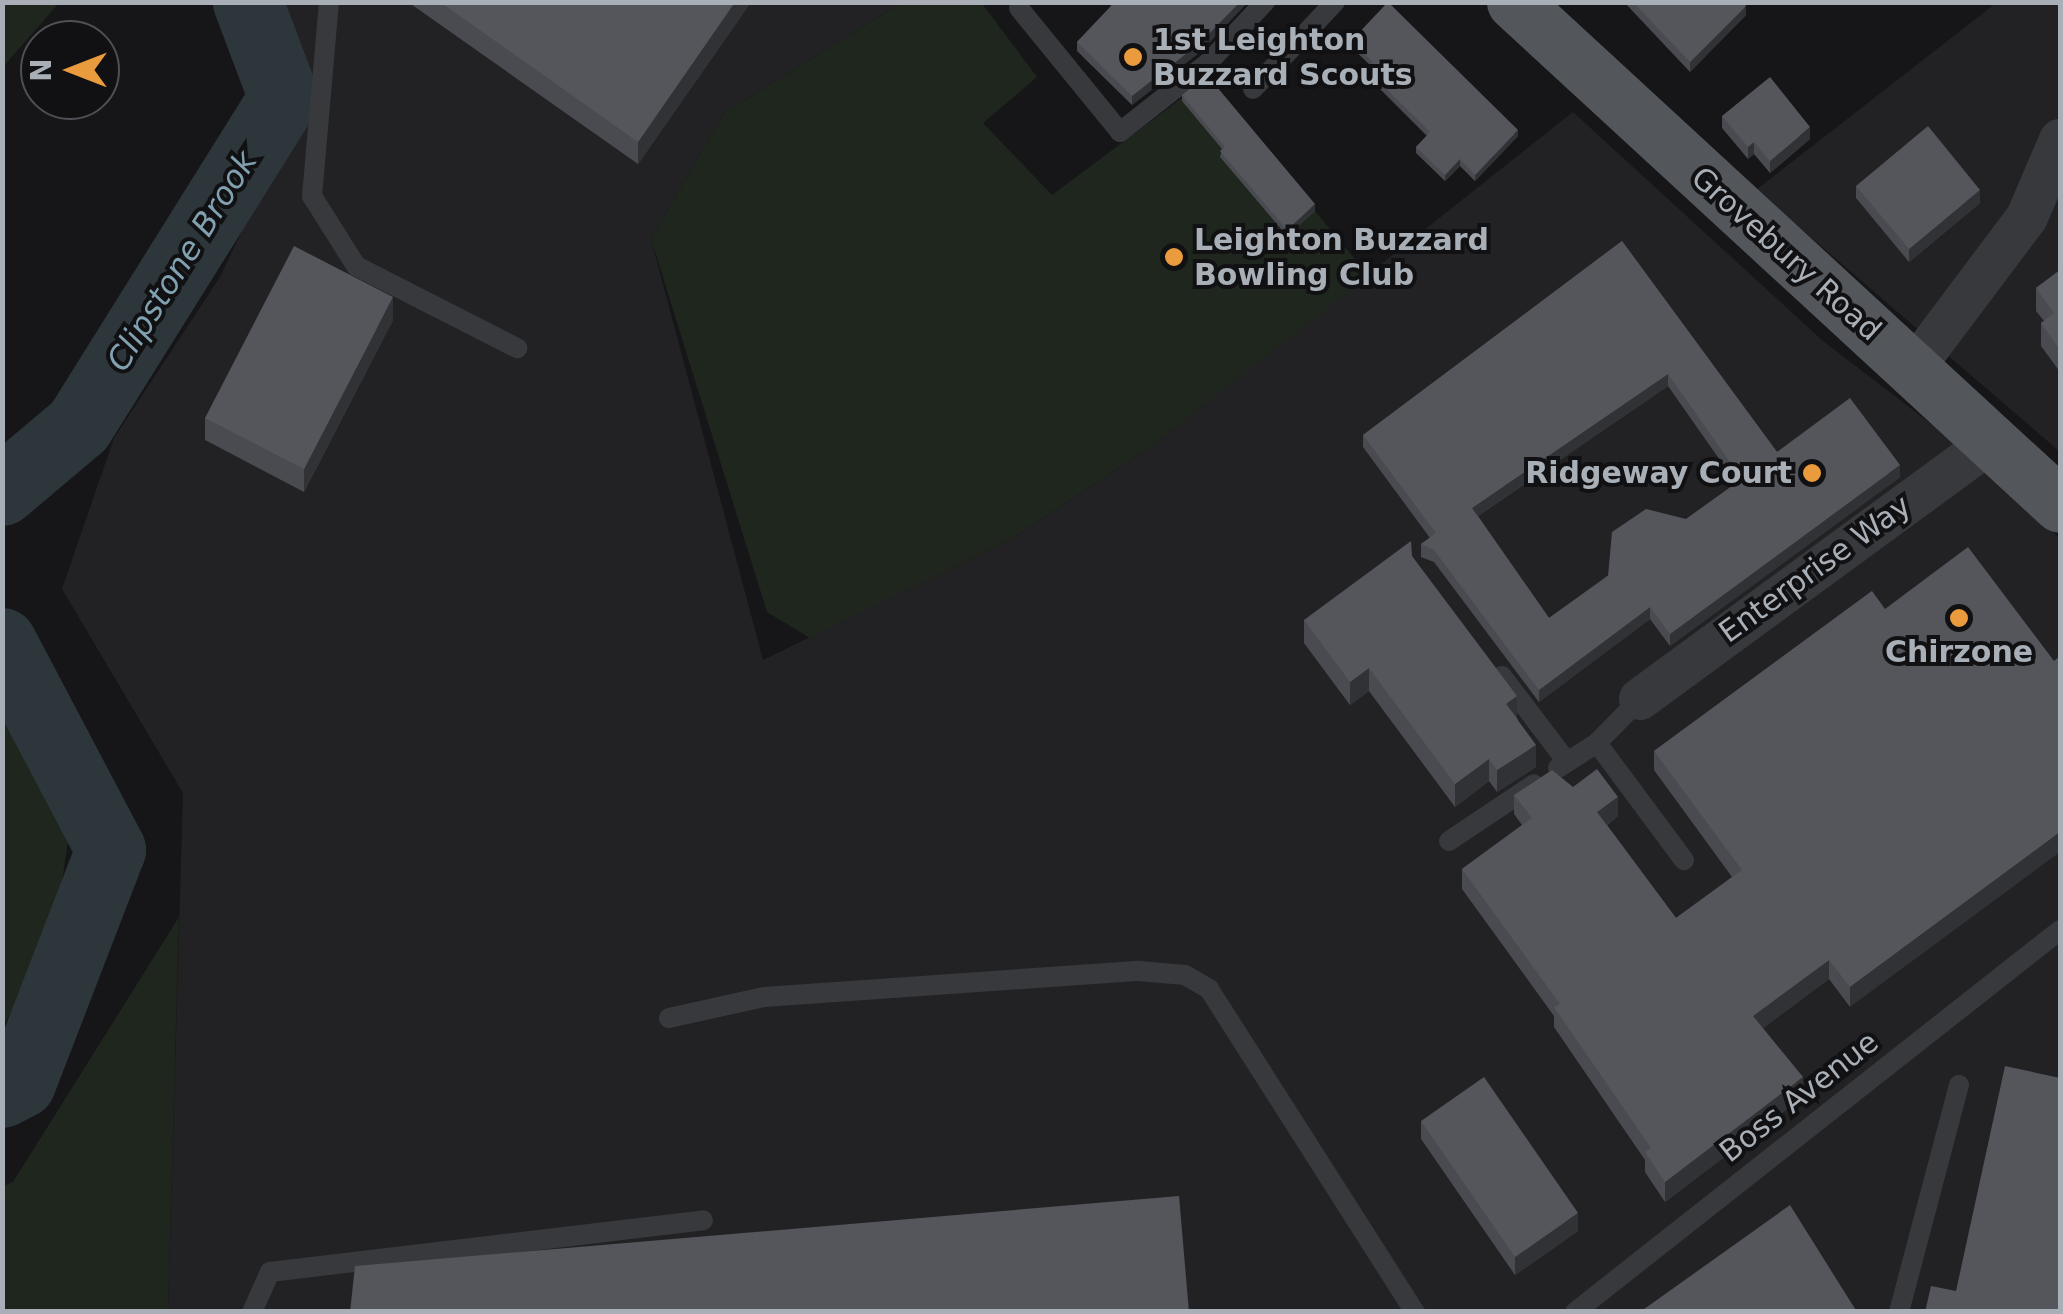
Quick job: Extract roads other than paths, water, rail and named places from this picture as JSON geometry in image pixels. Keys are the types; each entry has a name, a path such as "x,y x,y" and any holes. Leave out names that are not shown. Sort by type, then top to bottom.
{"main road":[{"name":"Grovebury Road","path":"1514,2 2060,505"}],"street":[{"path":"1913,369 2027,218 2060,140"},
{"name":"Enterprise Way","path":"1640,699 1992,441"}],"lane":[{"path":"329,2 312,196 356,266 517,348"},
{"path":"1019,8 1120,132 1209,62 1265,2"},
{"path":"1253,89 1335,2"},
{"path":"1489,659 1567,762"},
{"path":"1448,841 1597,743 1640,699"},
{"path":"1597,743 1684,860"},
{"name":"Boss Avenue","path":"1575,1312 2060,930"},
{"path":"669,1018 764,997 1138,971 1185,976 1210,989 1415,1312"},
{"path":"1900,1312 1959,1085"},
{"path":"252,1312 270,1272 703,1220"}],"waterway":[{"name":"Clipstone Brook","path":"2,491 79,426 284,98 248,2"},
{"name":"Clipstone Brook","path":"2,643 111,850 21,1083 2,1093"}],"place":[{"name":"1st Leighton Buzzard Scouts","path":"1133,57"},
{"name":"Leighton Buzzard Bowling Club","path":"1174,257"},
{"name":"Ridgeway Court","path":"1812,473"},
{"name":"Chirzone","path":"1959,618"}]}
